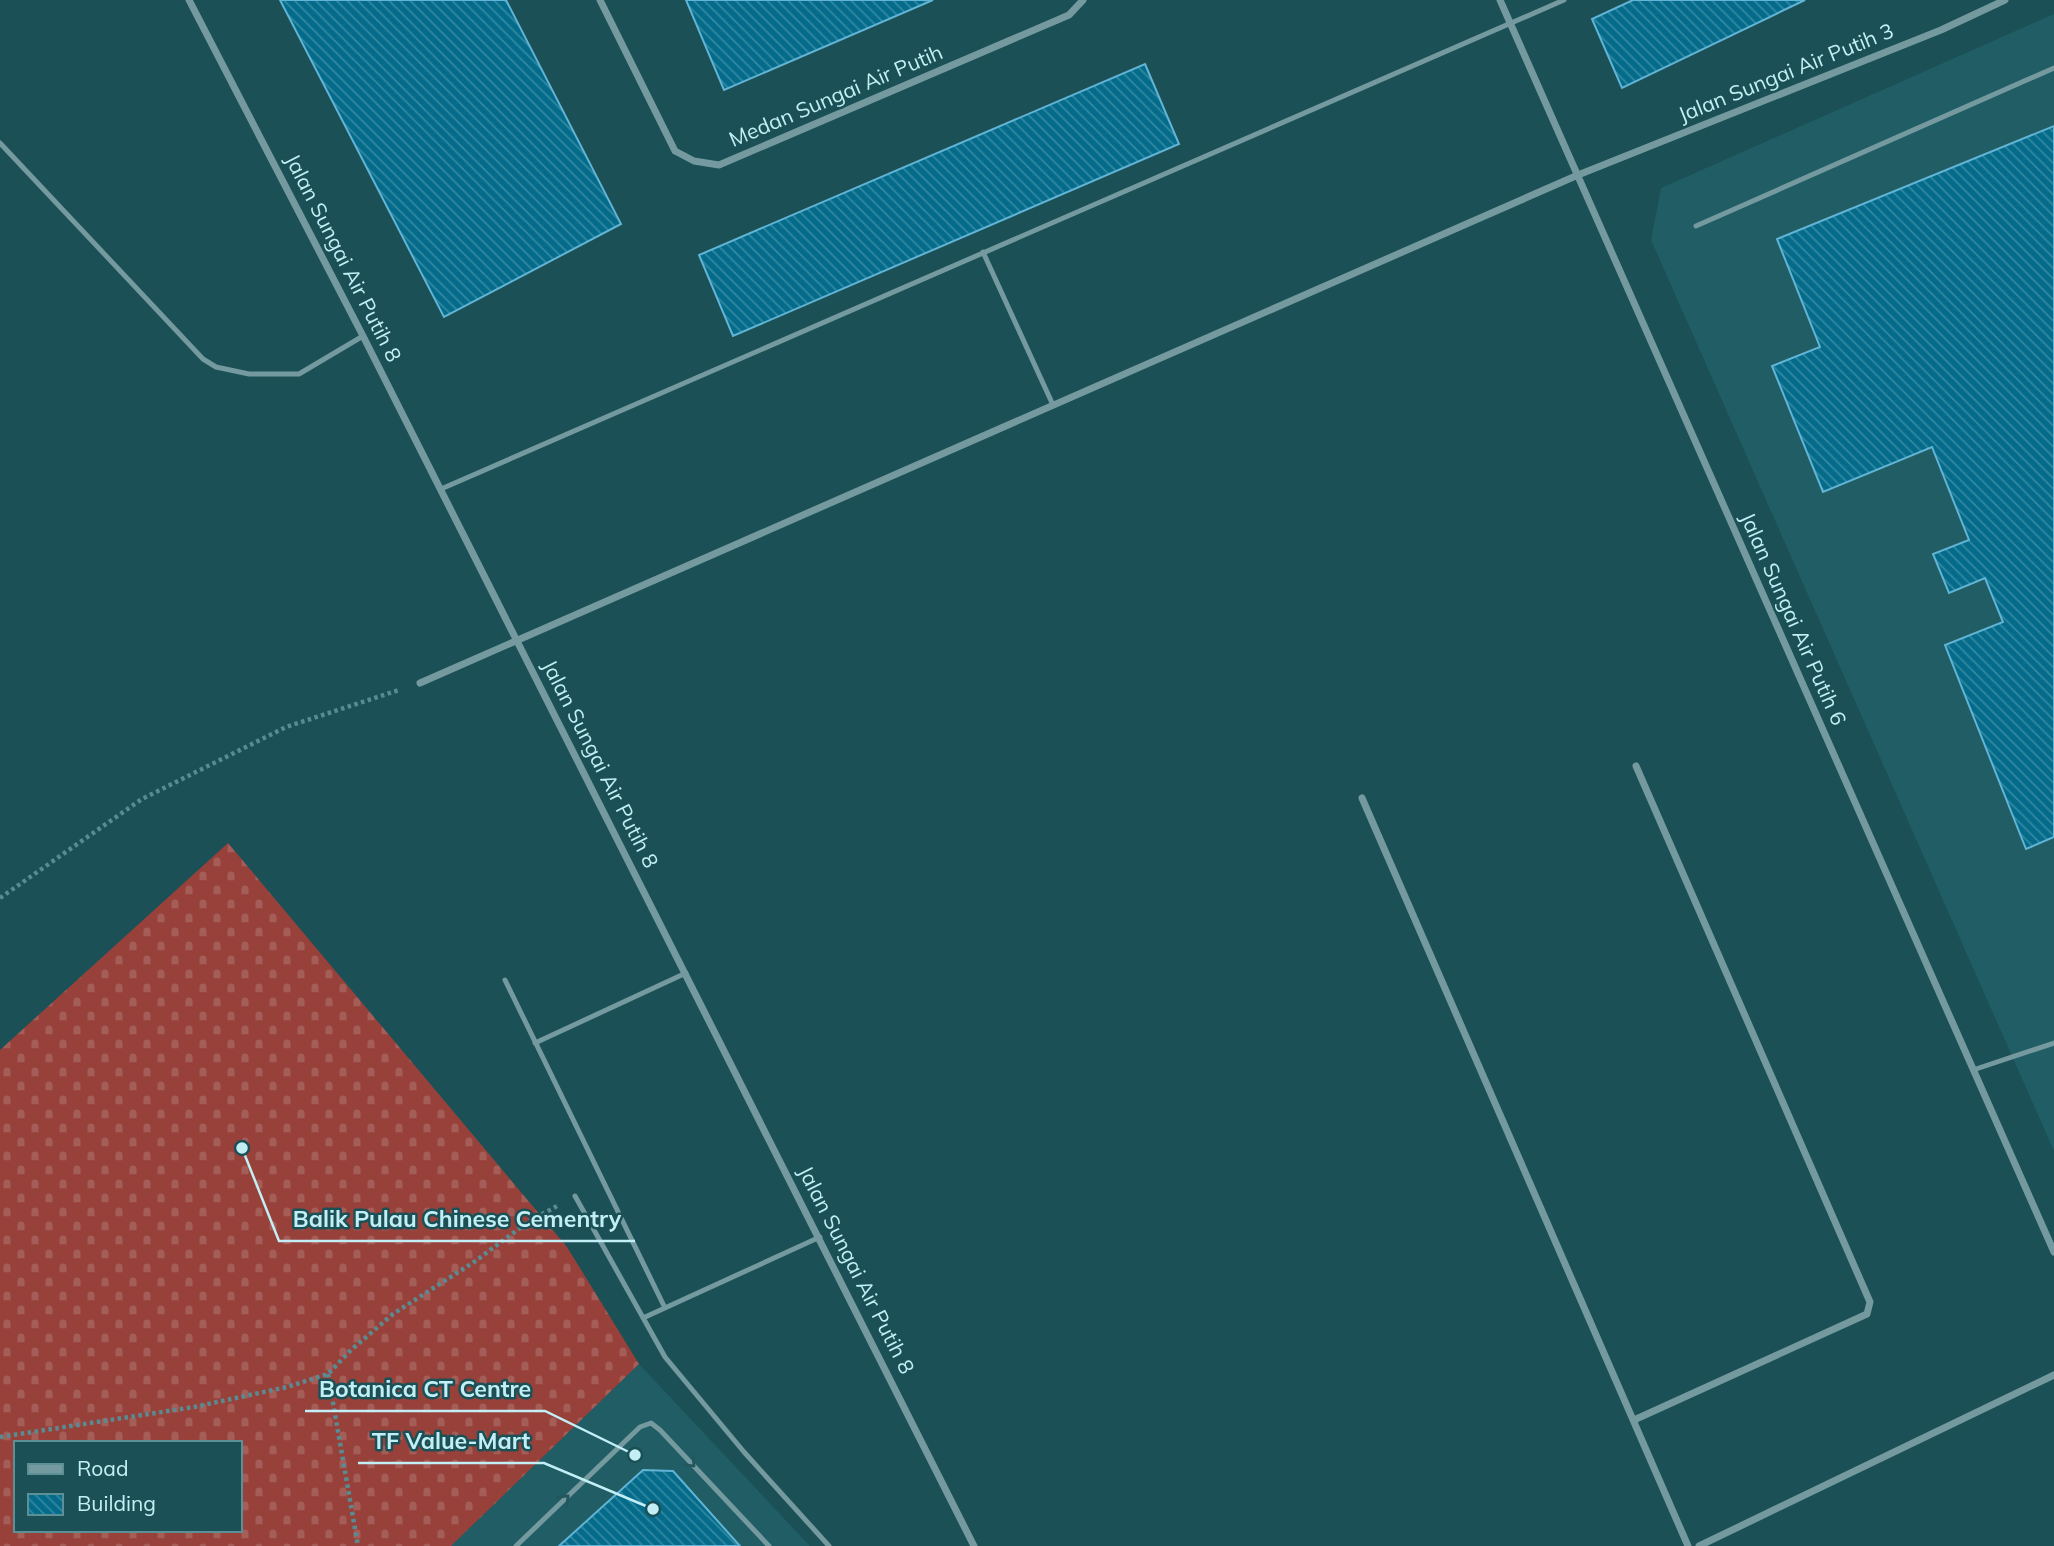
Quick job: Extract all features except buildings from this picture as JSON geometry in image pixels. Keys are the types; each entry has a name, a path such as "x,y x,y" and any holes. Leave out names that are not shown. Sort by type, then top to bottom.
{"street":[{"name":"Jalan Sungai Air Putih 8","path":"189,0 518,640 974,1546"},
{"name":"Medan Sungai Air Putih","path":"600,0 675,151 694,161 719,165 1069,15 1083,0"},
{"name":"Jalan Sungai Air Putih 6","path":"1500,0 2054,1252"},
{"name":"Jalan Sungai Air Putih 3","path":"420,683 1578,175 1941,30 2005,0"},
{"path":"1634,1420 1867,1314 1870,1302 1636,766"},
{"path":"1362,797 1688,1546"},
{"path":"1699,1546 2054,1374"}],"lane":[{"path":"441,489 1564,0"},
{"path":"1696,226 2054,68"},
{"path":"0,143 203,359 216,367 249,374 299,374 363,336"},
{"path":"983,252 1053,405"},
{"path":"535,1043 686,972"},
{"path":"505,980 665,1308"},
{"path":"1973,1070 2054,1043"},
{"path":"575,1196 665,1357 744,1452 829,1546"},
{"path":"643,1318 820,1237"},
{"path":"516,1546 640,1427 651,1423 769,1546"}],"path":[{"path":"0,898 154,793 286,727 420,683"},
{"path":"0,1437 194,1407 287,1387 328,1374 393,1314 474,1262 528,1222 575,1196"},
{"path":"328,1374 358,1546"}],"shaded area":[{"path":"2054,14 2054,1151 1651,240 1661,188"},
{"path":"639,1364 810,1546 451,1546"}],"green space":[{"path":"228,843 567,1247 639,1364 451,1546 0,1546 0,1050"}],"place":[{"name":"Balik Pulau Chinese Cementry","path":"242,1148"},
{"name":"Botanica CT Centre","path":"635,1455"},
{"name":"TF Value-Mart","path":"653,1509"}]}
